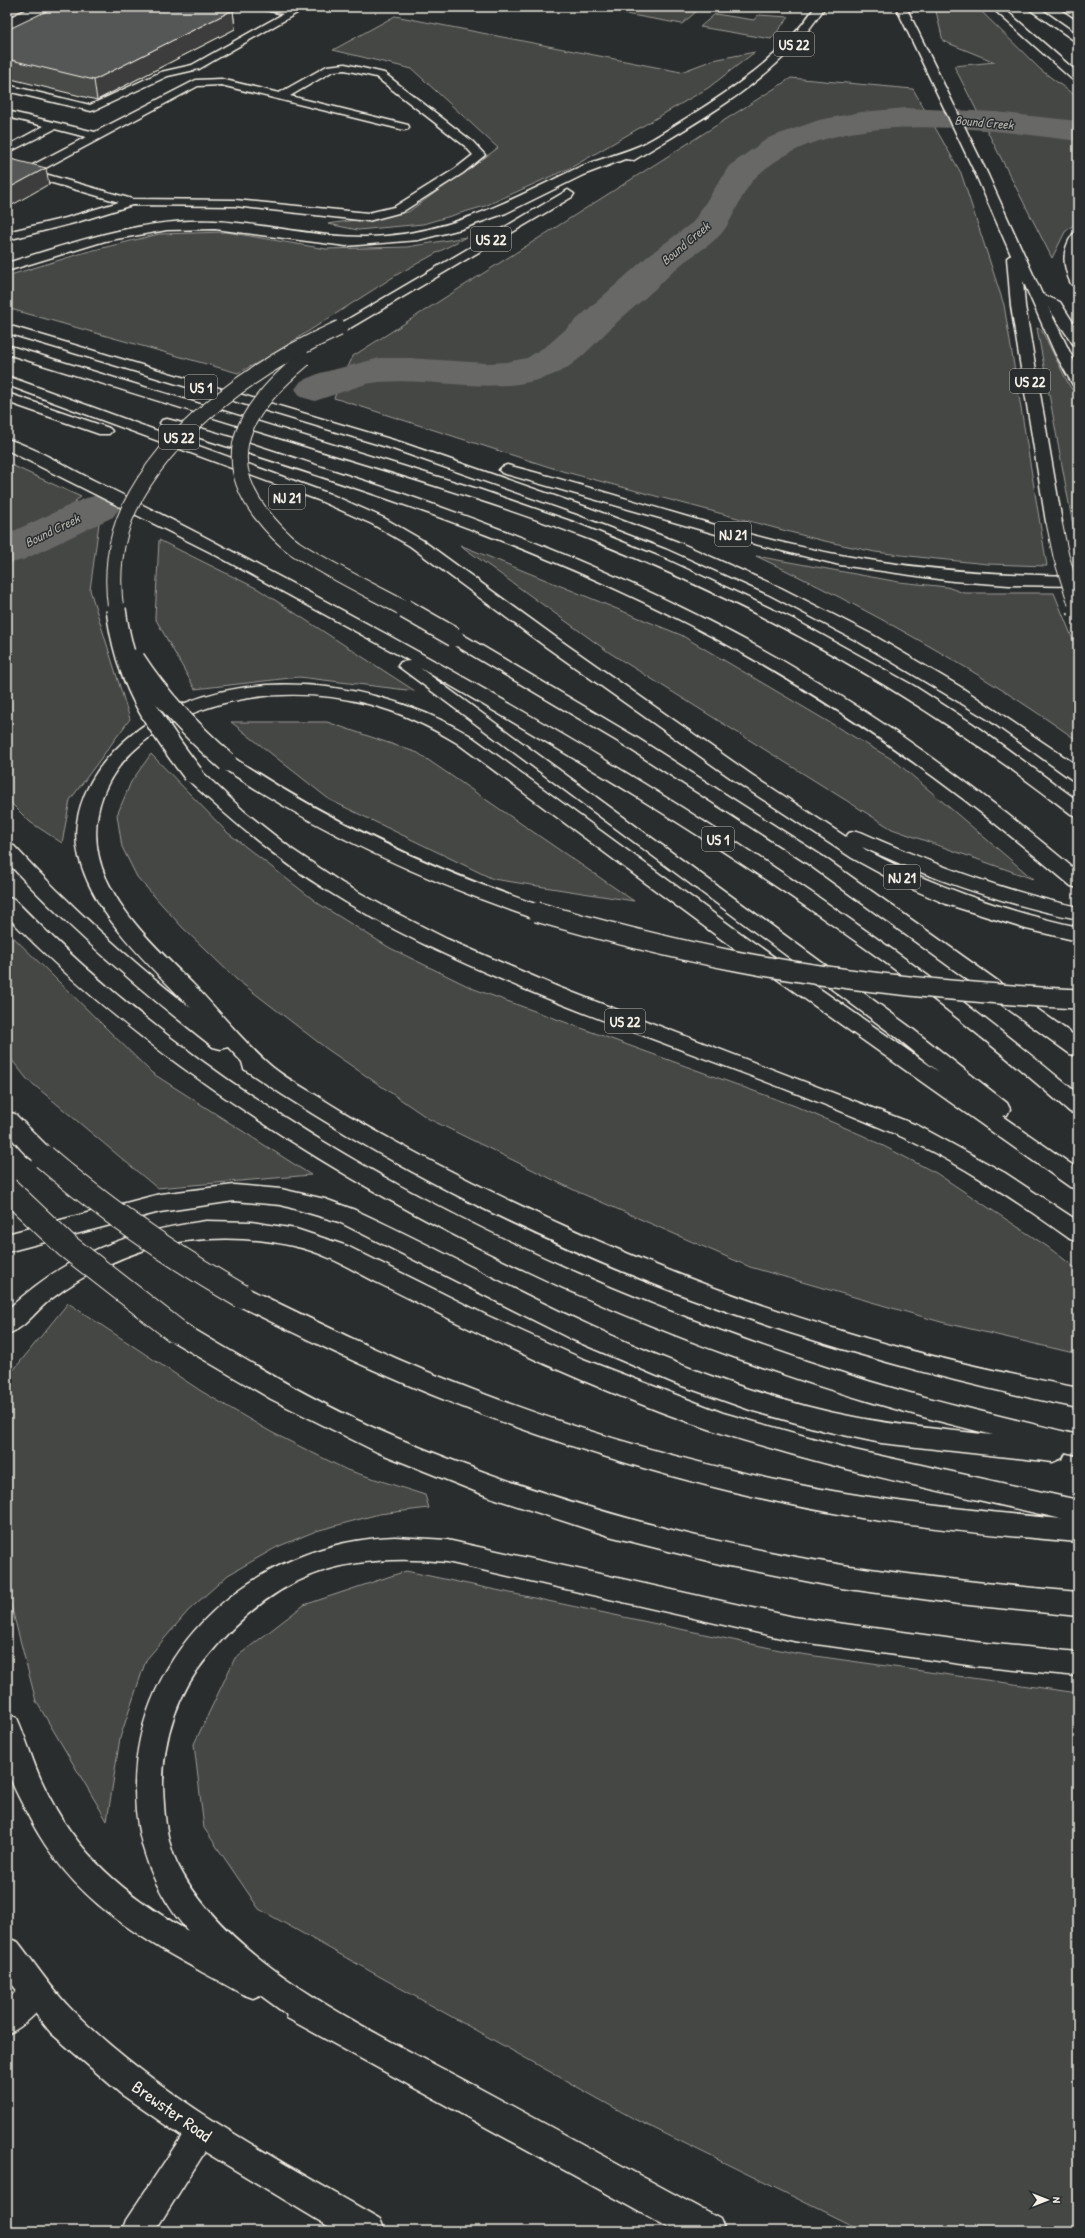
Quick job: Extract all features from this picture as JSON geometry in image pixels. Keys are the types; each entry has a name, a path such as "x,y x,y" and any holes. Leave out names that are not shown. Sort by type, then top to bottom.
{"main road":[{"name":"US 22","path":"820,7 804,32 795,42 759,74 582,186 340,328 309,341 248,380 210,410 161,457 133,500 120,534 115,557 113,582 115,614 126,664 140,697 158,727 193,774 246,824 295,862 340,892 415,933 575,1002 911,1132 960,1156 1003,1181 1036,1202 1078,1233"},
{"name":"US 22","path":"901,7 1012,240 1018,306 1054,522 1062,562 1078,612"},
{"path":"996,7 1078,79"},
{"path":"1031,7 1078,40"},
{"path":"1064,7 1078,17"},
{"path":"7,267 103,237 167,226 225,226 346,242 386,240 418,236 456,226 494,213 533,196 580,172 642,149"},
{"path":"1078,237 1073,243 1070,256 1072,269 1078,284"},
{"path":"1012,240 1062,353 1078,382"},
{"path":"1036,294 1055,305 1078,341"},
{"path":"340,328 326,345 294,366 274,383 250,417 243,435 239,466 243,485 251,504 274,531 294,547 454,637 634,743 802,851 948,954 1078,1049"},
{"name":"US 1","path":"7,329 395,446 614,522 764,586 850,630 950,687 1022,734 1078,775"},
{"path":"7,349 501,502 595,536 669,566 742,599 851,656 924,700 995,747 1078,810"},
{"path":"7,373 320,472 446,515 526,545 633,590 741,644 812,685 881,729 995,811 1078,882"},
{"path":"7,380 319,495 362,513 416,543 548,640"},
{"name":"NJ 21","path":"7,397 262,488 342,519 441,571 548,640 745,779 837,840 903,878 980,908 1078,934"},
{"name":"US 1","path":"7,444 207,543 461,683 604,768 766,870 885,952 1010,1048 1078,1106"},
{"name":"NJ 21","path":"395,446 516,472 736,535 846,561 953,576 1009,580 1078,581"},
{"path":"332,611 903,1032 967,1082 1078,1180"},
{"path":"115,614 132,654 168,707 194,733 227,762 280,798 366,845 467,888 538,912 648,942 797,970 948,990 1078,999"},
{"path":"264,1072 148,950 121,917 101,886 89,857 86,844 88,816 96,789 110,764 142,734 169,717 203,704 251,693 291,690 327,691 361,697 397,707 431,721 463,739 743,945 1078,1180"},
{"path":"745,779 819,819 916,863 1003,895 1078,913"},
{"path":"7,850 86,932 117,960 187,1016 264,1072 398,1154 449,1181 554,1233 670,1282 760,1314 859,1346 996,1381 1078,1398"},
{"path":"7,904 67,964 167,1046 292,1133 431,1213 596,1291 739,1348 889,1396 1078,1444"},
{"path":"7,1120 44,1157 102,1206 142,1236 241,1296 351,1351 469,1400 532,1422 657,1460 801,1495 871,1509 976,1524 1078,1531"},
{"path":"7,1189 44,1227 84,1262 176,1331 212,1354 291,1400 359,1433 483,1485 617,1528 688,1547 833,1576 982,1596 1078,1604"},
{"path":"7,1243 67,1229 160,1203 209,1195 257,1195 303,1202 325,1208 368,1226 587,1336 672,1371 750,1399 825,1421 861,1429 937,1439 1078,1453"},
{"path":"7,1325 40,1293 61,1278 84,1264 111,1252 153,1239 192,1231 243,1228 269,1231 316,1242 339,1252 524,1345 611,1383 722,1424 818,1451 1078,1511"},
{"path":"7,1233 67,1229"},
{"path":"310,2013 269,1984 220,1942 181,1897 166,1872 156,1847 148,1794 147,1768 155,1726 168,1693 181,1669 217,1623 259,1588 312,1562 338,1554 364,1549 392,1548 433,1550 475,1557 741,1619 794,1629 975,1654 1078,1664"},
{"path":"7,1727 16,1757 29,1788 45,1816 81,1869 110,1896 172,1939 708,2231"},
{"name":"Brewster Road","path":"7,1953 36,1992 61,2020 92,2050 135,2086 201,2132 362,2230"}],"lane":[{"path":"7,14 23,7"},
{"path":"7,88 91,108 165,74 195,67 292,13 265,7"},
{"path":"7,166 131,202 235,203 368,217 398,210 459,171 479,155 469,144 380,75 345,67 331,68 282,96"},
{"path":"29,172 196,84 227,82 404,127"},
{"path":"7,114 96,136"},
{"path":"7,150 52,126"},
{"path":"7,236 70,221 131,202"},
{"path":"7,2020 36,1992"},
{"path":"137,2231 201,2132"}],"shaded area":[{"path":"586,7 672,7 697,11 682,24"},
{"path":"935,7 977,7 1041,70 1078,98 1078,221 1065,232 1052,258 954,66 995,62 943,41"},
{"path":"715,14 754,20 758,15 789,17 771,39 700,27"},
{"path":"395,16 681,72 713,60 755,52 708,88 574,166 485,206 423,224 358,230 328,224 408,212 498,148 412,69 333,50"},
{"path":"791,78 913,89 961,173 1004,305 1047,566 988,564 927,558 875,552 820,540 562,471 334,398 353,356"},
{"path":"226,232 326,249 407,247 466,237 398,274 265,359 238,373 7,308 7,276 86,252 159,234"},
{"path":"1037,328 1041,329 1069,385 1078,398 1078,553"},
{"path":"7,463 81,497 75,501 100,516 90,590 130,719 70,800 62,843 30,822 7,799"},
{"path":"159,540 258,589 415,691 299,677 195,689 155,618"},
{"path":"460,545 681,635 895,761 1033,879 892,829 610,653"},
{"path":"756,556 899,582 947,587 964,593 1054,593 1078,652 1078,741 1001,689 921,641 839,597"},
{"path":"231,722 327,722 418,753 634,901 493,879 330,800"},
{"path":"151,754 228,833 319,904 390,948 474,989 795,1106 864,1136 936,1173 1048,1247 1078,1270 1078,1354 941,1322 750,1267 576,1191 429,1119 327,1049 236,979 182,927 137,877 122,847 117,815 131,782"},
{"path":"7,931 152,1073 311,1175 157,1188 27,1079 7,1054"},
{"path":"68,1303 201,1391 271,1432 347,1470 425,1495 429,1508 379,1514 316,1531 277,1547 228,1575 188,1611 146,1660 120,1738 107,1821 36,1701 7,1590 7,1378"},
{"path":"406,1571 794,1653 1078,1693 1078,2231 863,2231 629,2116 259,1909 204,1828 194,1744 235,1658 304,1605"}],"building":[{"path":"55,7 221,7 233,10 94,80 7,59 7,30"},
{"path":"7,158 46,168 7,189"}],"waterway":[{"name":"Bound Creek","path":"315,389 371,371 408,369 487,375 524,371 549,362 563,352 671,255 694,239 705,229 720,210 731,187 747,167 780,145 819,130 861,121 906,118 951,118 996,121 1078,131"},
{"name":"Bound Creek","path":"7,551 98,508"}]}
